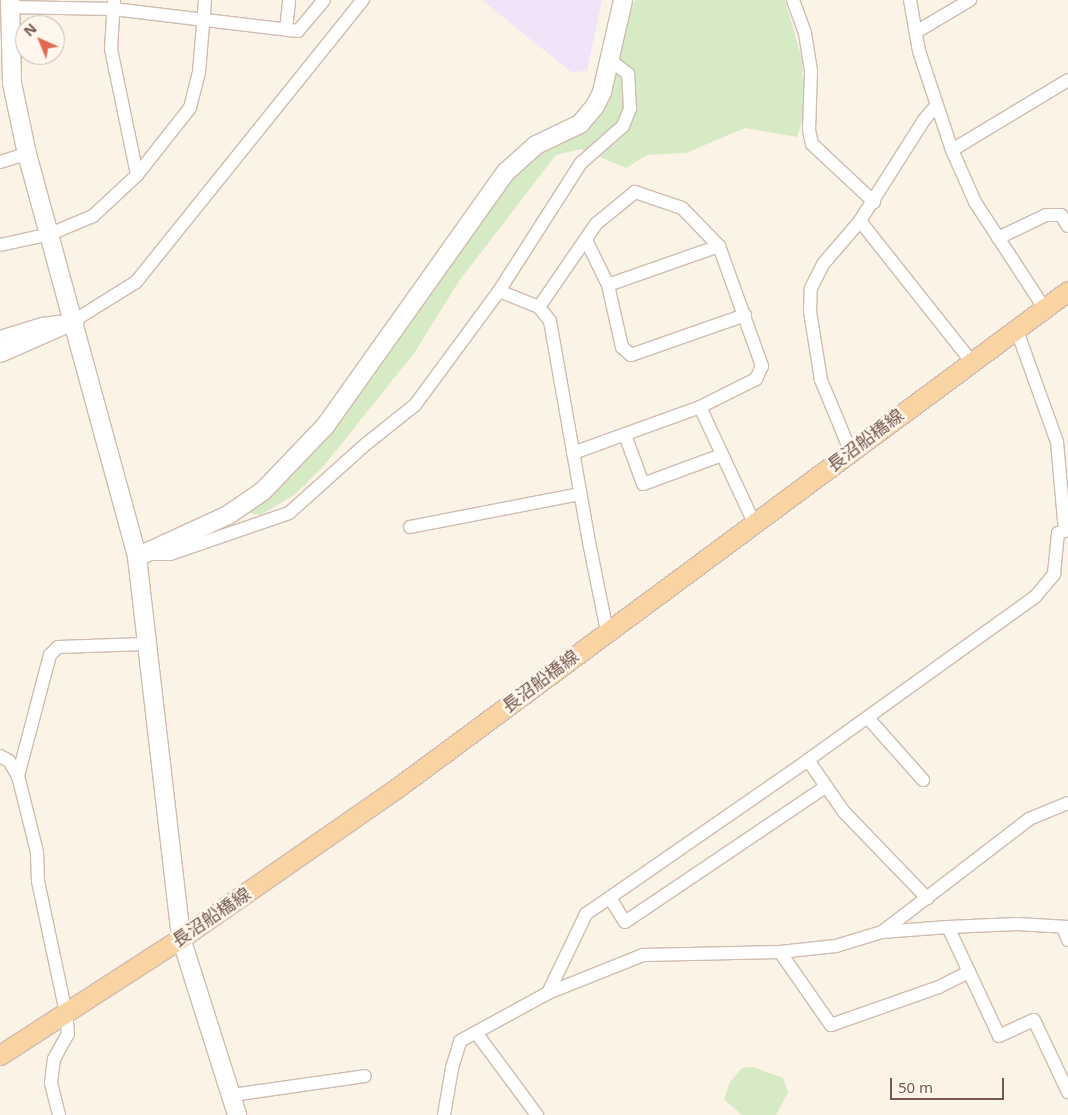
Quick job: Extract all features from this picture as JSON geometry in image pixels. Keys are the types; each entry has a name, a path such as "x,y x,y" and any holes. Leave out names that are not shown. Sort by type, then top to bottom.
{"main road":[{"name":"長沼船橋線","path":"0,1055 180,938 397,788 754,524 850,450 1068,292"}],"street":[{"path":"0,245 50,234 93,216 136,175 190,108 199,72 205,0"},
{"path":"286,30 289,0"},
{"path":"238,1115 180,938 145,644 142,556 6,83 10,3 113,5 298,32 324,0"},
{"path":"0,353 75,320 136,282 363,0"},
{"path":"142,556 228,515 263,491 326,425 506,172 536,144 580,124 594,106 610,60 623,0"},
{"path":"793,0 805,32 811,71 809,130 812,144 874,202"},
{"path":"910,0 916,32 936,106 952,150 976,202 1044,308"},
{"path":"916,32 970,0"},
{"path":"113,5 111,49 136,175"},
{"path":"142,556 170,554 289,513 366,444 415,405 499,291 581,163 623,126 630,110 628,74 610,60"},
{"path":"952,150 1068,80"},
{"path":"850,450 821,380 810,311 811,288 824,263 874,202 924,120 936,106"},
{"path":"0,162 27,154"},
{"path":"539,307 596,224 635,192 682,208 719,246 762,366 756,380 700,407 573,453"},
{"path":"998,238 1046,215 1061,215 1068,226"},
{"path":"860,221 971,361"},
{"path":"586,240 608,285 622,348 631,355 745,315"},
{"path":"608,285 719,246"},
{"path":"499,291 539,307 550,321 580,494 607,631"},
{"path":"0,337 42,324 75,320"},
{"path":"548,993 586,914 868,718 1035,597 1054,574 1058,533 1067,530 1057,442 1016,328"},
{"path":"700,407 754,524"},
{"path":"625,435 643,484 722,455"},
{"path":"410,527 580,494"},
{"path":"18,776 50,656 58,647 145,644"},
{"path":"868,718 923,780"},
{"path":"0,756 9,761 18,776 37,852 38,881 66,1013 68,1034 54,1059 50,1083 59,1115"},
{"path":"808,760 844,812 927,898"},
{"path":"610,898 625,922 825,787"},
{"path":"882,932 1029,819 1068,803"},
{"path":"444,1115 452,1068 460,1041 477,1034 548,993 643,955 780,952 836,946 882,932 1017,924 1066,927 1068,940"},
{"path":"948,927 999,1036 1034,1020 1068,1092"},
{"path":"780,952 831,1025 939,987 969,972"},
{"path":"477,1034 537,1115"},
{"path":"232,1095 365,1076"}],"shaded area":[{"path":"482,0 602,0 587,71 571,72"}],"green space":[{"path":"635,0 785,0 802,59 804,116 797,137 745,128 686,153 647,155 626,168 581,149 556,155 459,281 415,352 322,468 294,495 261,515 242,512 276,491 330,430 510,176 545,146 587,127"},
{"path":"753,1067 783,1078 788,1092 776,1115 742,1115 724,1099 730,1082 742,1068"}]}
